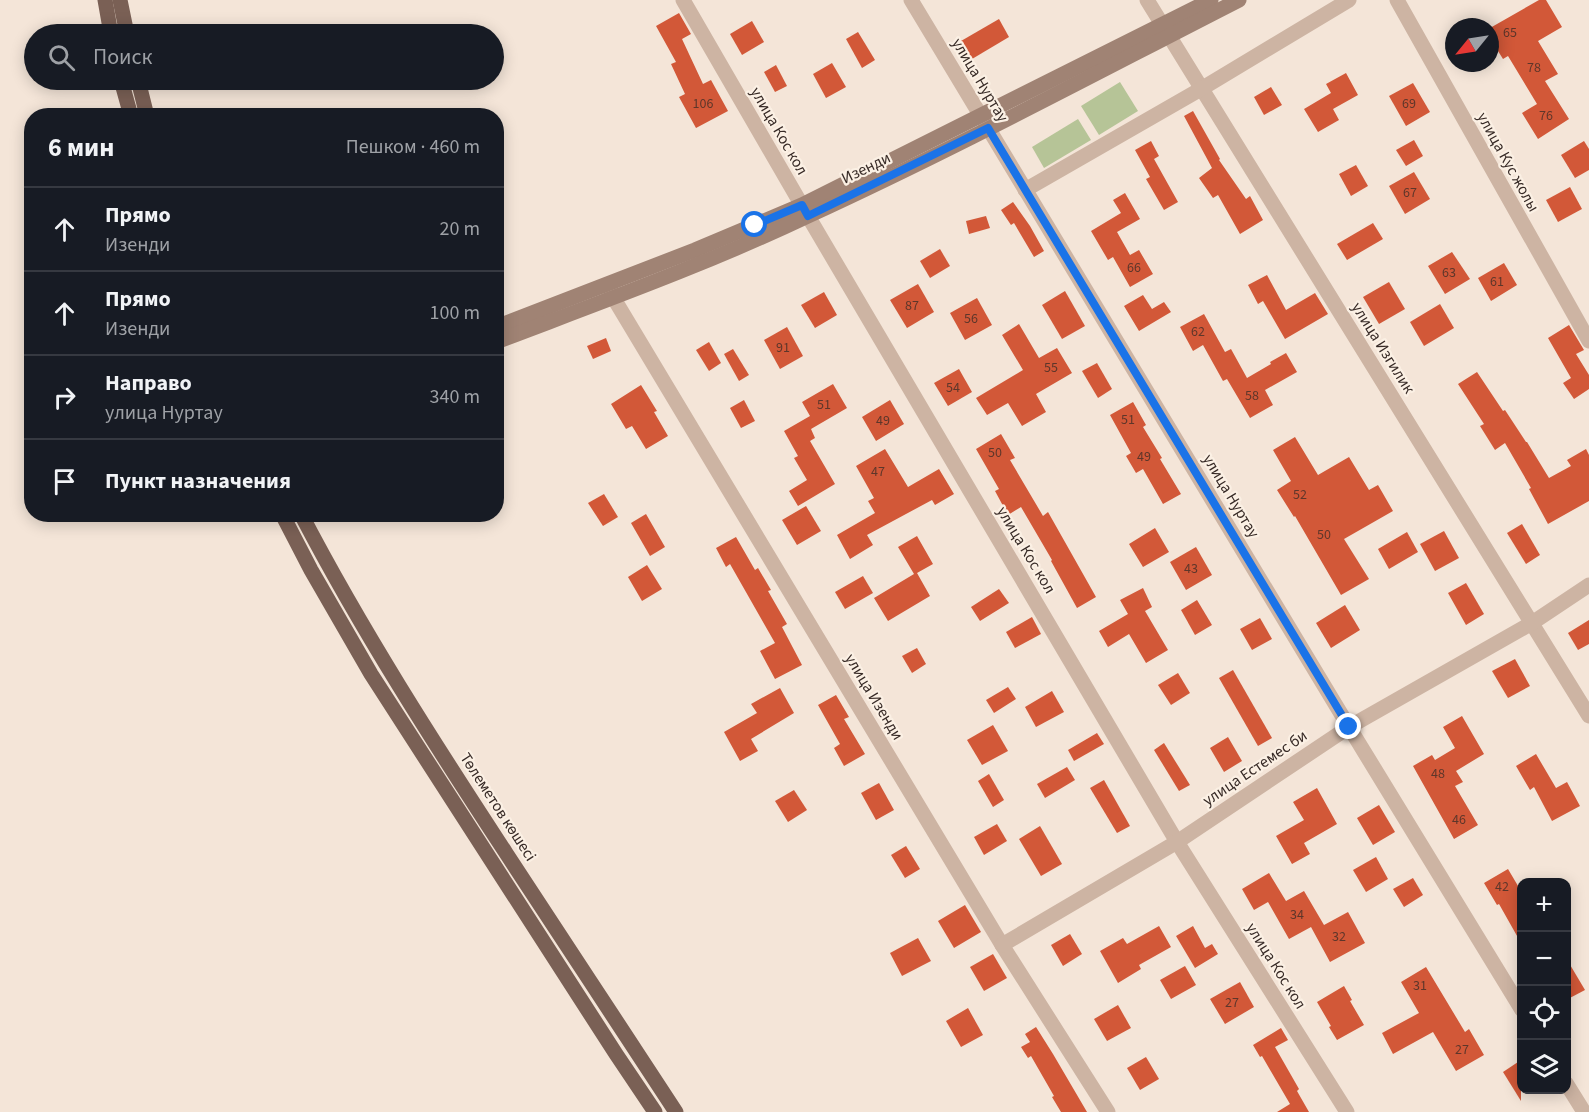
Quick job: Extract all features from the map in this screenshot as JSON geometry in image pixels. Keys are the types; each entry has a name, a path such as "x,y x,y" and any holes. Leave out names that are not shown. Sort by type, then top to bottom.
{"main road":[{"path":"105,0 109,24"},
{"path":"120,0 125,24"},
{"path":"124,90 129,108"},
{"path":"140,90 145,108"},
{"name":"Төлеметов көшесі","path":"286,522 371,674 655,1112"},
{"name":"Төлеметов көшесі","path":"305,522 393,676 676,1112"}],"street":[{"name":"улица Кос кол","path":"683,0 1177,842 1347,1112"},
{"name":"улица Нуртау","path":"911,0 1517,1003"},
{"name":"улица Изгилик","path":"1146,0 1589,716"},
{"name":"Изенди","path":"1165,30 1211,0"},
{"name":"Изенди","path":"504,324 737,248 805,211 1165,30 1239,0"},
{"path":"1025,190 1202,89 1349,0"},
{"name":"улица Кус жолы","path":"1397,0 1589,341"},
{"name":"Изенди","path":"504,338 610,291"},
{"name":"улица Изенди","path":"610,291 1002,945 1108,1112"},
{"name":"улица Естемес би","path":"1002,945 1177,842 1349,727 1532,623 1589,585"},
{"path":"1571,1091 1584,1112"}],"green space":[{"path":"1120,82 1138,111 1099,135 1081,106"},
{"path":"1078,119 1091,140 1044,168 1032,147"}],"building":[{"path":"1539,0 1546,0 1562,27 1538,41 1558,74 1545,81 1569,119 1538,139 1522,113 1537,104 1508,56 1503,59 1499,53 1499,23"},
{"path":"679,13 691,34 682,39 703,84 711,80 728,111 696,128 679,97 685,94 671,64 676,62 656,26"},
{"path":"999,19 1009,37 972,59 961,41"},
{"path":"752,21 764,42 742,55 730,34"},
{"path":"858,32 875,60 862,68 846,39"},
{"path":"832,63 846,87 826,98 813,74"},
{"path":"776,65 787,86 775,92 764,72"},
{"path":"1346,73 1358,95 1333,109 1339,120 1318,132 1304,109 1331,93 1326,84"},
{"path":"1413,83 1430,112 1406,126 1389,96"},
{"path":"1271,87 1282,105 1264,115 1254,97"},
{"path":"1193,111 1219,160 1246,199 1250,196 1263,220 1240,234 1218,195 1213,198 1199,178 1212,168 1184,116"},
{"path":"1414,140 1423,156 1406,166 1396,150"},
{"path":"1151,141 1159,156 1154,159 1178,202 1164,210 1146,179 1150,177 1135,150"},
{"path":"1584,141 1589,149 1589,170 1575,178 1561,155"},
{"path":"1356,165 1368,186 1351,196 1339,174"},
{"path":"1414,172 1430,199 1405,214 1389,186"},
{"path":"1570,187 1582,209 1558,222 1546,200"},
{"path":"1125,193 1140,219 1117,232 1130,255 1139,250 1153,274 1130,287 1113,257 1108,260 1091,231 1121,213 1113,200"},
{"path":"1013,202 1044,251 1034,257 1014,223 1011,225 1001,210"},
{"path":"986,216 990,228 969,234 966,221"},
{"path":"1373,223 1383,239 1347,260 1337,244"},
{"path":"940,249 950,266 930,278 920,261"},
{"path":"1452,252 1470,279 1445,294 1428,266"},
{"path":"1504,263 1517,285 1491,301 1478,278"},
{"path":"1267,275 1286,310 1315,293 1328,314 1285,339 1263,301 1258,304 1248,285"},
{"path":"1389,282 1405,309 1379,324 1363,297"},
{"path":"918,284 934,312 907,328 890,300"},
{"path":"1065,291 1085,326 1062,339 1042,305"},
{"path":"824,292 837,315 815,328 801,305"},
{"path":"1143,295 1152,309 1164,302 1171,312 1139,331 1124,306"},
{"path":"977,298 992,325 965,340 950,313"},
{"path":"1440,304 1454,328 1424,346 1410,322"},
{"path":"1204,314 1225,352 1231,349 1247,378 1286,353 1297,372 1265,390 1273,405 1250,418 1227,379 1223,381 1203,345 1193,351 1180,327"},
{"path":"1019,324 1039,358 1057,348 1072,373 1036,394 1046,412 1022,426 1008,403 987,415 976,398 1023,370 1002,335"},
{"path":"1569,325 1584,350 1576,354 1589,375 1589,389 1574,399 1563,383 1571,378 1548,338"},
{"path":"787,327 803,356 780,369 764,340"},
{"path":"606,338 611,351 593,359 587,346"},
{"path":"709,342 721,363 709,371 696,350"},
{"path":"733,349 749,375 739,381 724,354"},
{"path":"1097,363 1112,389 1098,398 1082,371"},
{"path":"959,369 972,392 948,406 934,383"},
{"path":"1477,372 1527,442 1549,478 1571,466 1567,460 1586,449 1589,455 1589,501 1548,524 1529,489 1531,488 1505,443 1495,450 1480,426 1484,424 1458,384"},
{"path":"833,384 847,408 811,429 815,438 810,441 835,484 798,506 789,491 807,480 794,458 798,456 784,431 810,416 802,402"},
{"path":"641,385 657,411 654,412 668,436 646,449 632,426 626,429 611,404"},
{"path":"744,400 755,421 741,428 730,408"},
{"path":"890,400 904,424 876,441 862,417"},
{"path":"1133,402 1146,425 1143,427 1181,494 1163,504 1143,469 1136,473 1126,456 1131,453 1110,415"},
{"path":"1001,434 1015,458 1010,460 1043,516 1048,512 1096,597 1077,608 1021,507 1008,515 995,491 999,489 976,449"},
{"path":"1295,437 1318,475 1349,457 1369,490 1378,485 1393,511 1344,539 1369,579 1341,595 1295,516 1277,490 1291,481 1273,450"},
{"path":"885,449 908,487 939,469 954,494 935,505 932,500 867,535 873,545 850,559 837,535 875,513 868,501 874,498 856,466"},
{"path":"604,494 618,517 603,526 588,503"},
{"path":"806,506 821,531 797,545 782,520"},
{"path":"646,514 665,547 650,556 631,523"},
{"path":"1522,524 1540,555 1526,564 1507,533"},
{"path":"1155,528 1169,552 1143,567 1129,544"},
{"path":"1444,531 1459,558 1435,571 1420,544"},
{"path":"1407,532 1418,552 1389,569 1378,549"},
{"path":"917,536 933,564 917,573 930,596 888,621 874,598 914,574 898,547"},
{"path":"736,537 755,570 758,568 771,590 768,591 787,624 782,627 802,665 775,679 760,651 775,643 730,564 726,567 716,548"},
{"path":"1196,547 1212,575 1186,590 1170,562"},
{"path":"647,565 662,589 642,601 628,577"},
{"path":"863,576 873,593 845,609 835,592"},
{"path":"1466,583 1484,614 1466,625 1448,593"},
{"path":"1143,588 1152,607 1145,611 1168,650 1146,663 1129,634 1108,647 1099,631 1128,614 1120,600"},
{"path":"999,589 1009,603 980,621 971,607"},
{"path":"1197,600 1212,625 1195,635 1181,610"},
{"path":"1345,605 1360,630 1331,648 1316,623"},
{"path":"1032,617 1041,634 1015,648 1006,632"},
{"path":"1260,618 1272,639 1252,650 1240,629"},
{"path":"1589,620 1589,644 1578,650 1568,633"},
{"path":"917,648 926,664 912,673 902,656"},
{"path":"1515,659 1530,686 1508,698 1492,671"},
{"path":"1233,670 1272,738 1258,746 1219,678"},
{"path":"1178,673 1190,693 1171,705 1158,685"},
{"path":"1008,687 1016,699 994,713 986,700"},
{"path":"780,688 794,713 751,739 758,751 740,761 724,732 757,713 751,704"},
{"path":"1052,691 1064,712 1036,727 1025,707"},
{"path":"836,695 849,717 844,719 865,754 844,766 834,748 840,744 818,705"},
{"path":"1462,716 1484,754 1456,771 1463,782 1455,786 1478,825 1454,839 1413,766 1432,755 1435,760 1455,748 1443,727"},
{"path":"993,725 1008,751 982,765 967,740"},
{"path":"1097,733 1104,744 1074,761 1068,750"},
{"path":"1228,737 1242,761 1224,772 1210,748"},
{"path":"1164,743 1190,785 1179,791 1154,750"},
{"path":"1536,754 1556,788 1567,782 1580,806 1552,821 1534,787 1530,790 1516,766"},
{"path":"1067,767 1075,780 1045,798 1037,784"},
{"path":"989,774 1004,800 993,807 978,781"},
{"path":"1104,780 1130,826 1117,833 1090,788"},
{"path":"879,783 894,810 876,820 861,793"},
{"path":"1317,788 1337,824 1304,843 1310,854 1292,864 1276,836 1304,820 1293,802"},
{"path":"794,790 807,810 788,822 775,801"},
{"path":"1379,805 1395,832 1373,845 1357,818"},
{"path":"997,824 1007,841 984,855 974,837"},
{"path":"1040,826 1062,864 1041,876 1019,839"},
{"path":"906,846 920,869 905,878 891,855"},
{"path":"1376,857 1388,879 1366,892 1353,870"},
{"path":"1508,869 1517,884 1517,936 1499,904 1497,905 1484,883"},
{"path":"1269,873 1286,901 1304,891 1324,925 1348,912 1365,943 1330,962 1311,927 1289,939 1268,902 1254,910 1242,889"},
{"path":"1413,878 1423,895 1404,907 1393,889"},
{"path":"965,905 981,932 954,948 938,921"},
{"path":"1159,926 1171,947 1139,965 1141,969 1118,983 1100,951 1123,938 1127,944"},
{"path":"1193,926 1205,948 1212,944 1218,954 1195,968 1176,936"},
{"path":"1070,934 1082,954 1063,966 1051,945"},
{"path":"918,938 931,961 902,976 890,953"},
{"path":"993,954 1007,978 984,991 970,967"},
{"path":"1185,966 1196,985 1171,999 1160,980"},
{"path":"1571,966 1585,990 1571,997"},
{"path":"1426,967 1465,1032 1469,1029 1484,1055 1456,1071 1433,1032 1393,1054 1382,1033 1419,1013 1401,982"},
{"path":"1240,982 1254,1007 1225,1024 1210,999"},
{"path":"1344,986 1364,1025 1337,1040 1317,1002"},
{"path":"1118,1005 1131,1028 1107,1041 1094,1019"},
{"path":"968,1008 983,1035 961,1047 946,1021"},
{"path":"1036,1027 1087,1112 1061,1112 1031,1056 1028,1058 1021,1047 1030,1042 1025,1034"},
{"path":"1281,1028 1288,1040 1275,1047 1309,1112 1277,1112 1290,1104 1253,1045"},
{"path":"1146,1057 1159,1079 1140,1090 1127,1068"},
{"path":"1517,1063 1517,1094 1521,1094 1521,1101 1503,1072"}],"route":[{"path":"755,225 802,205 808,216 988,128 1349,727"}]}
